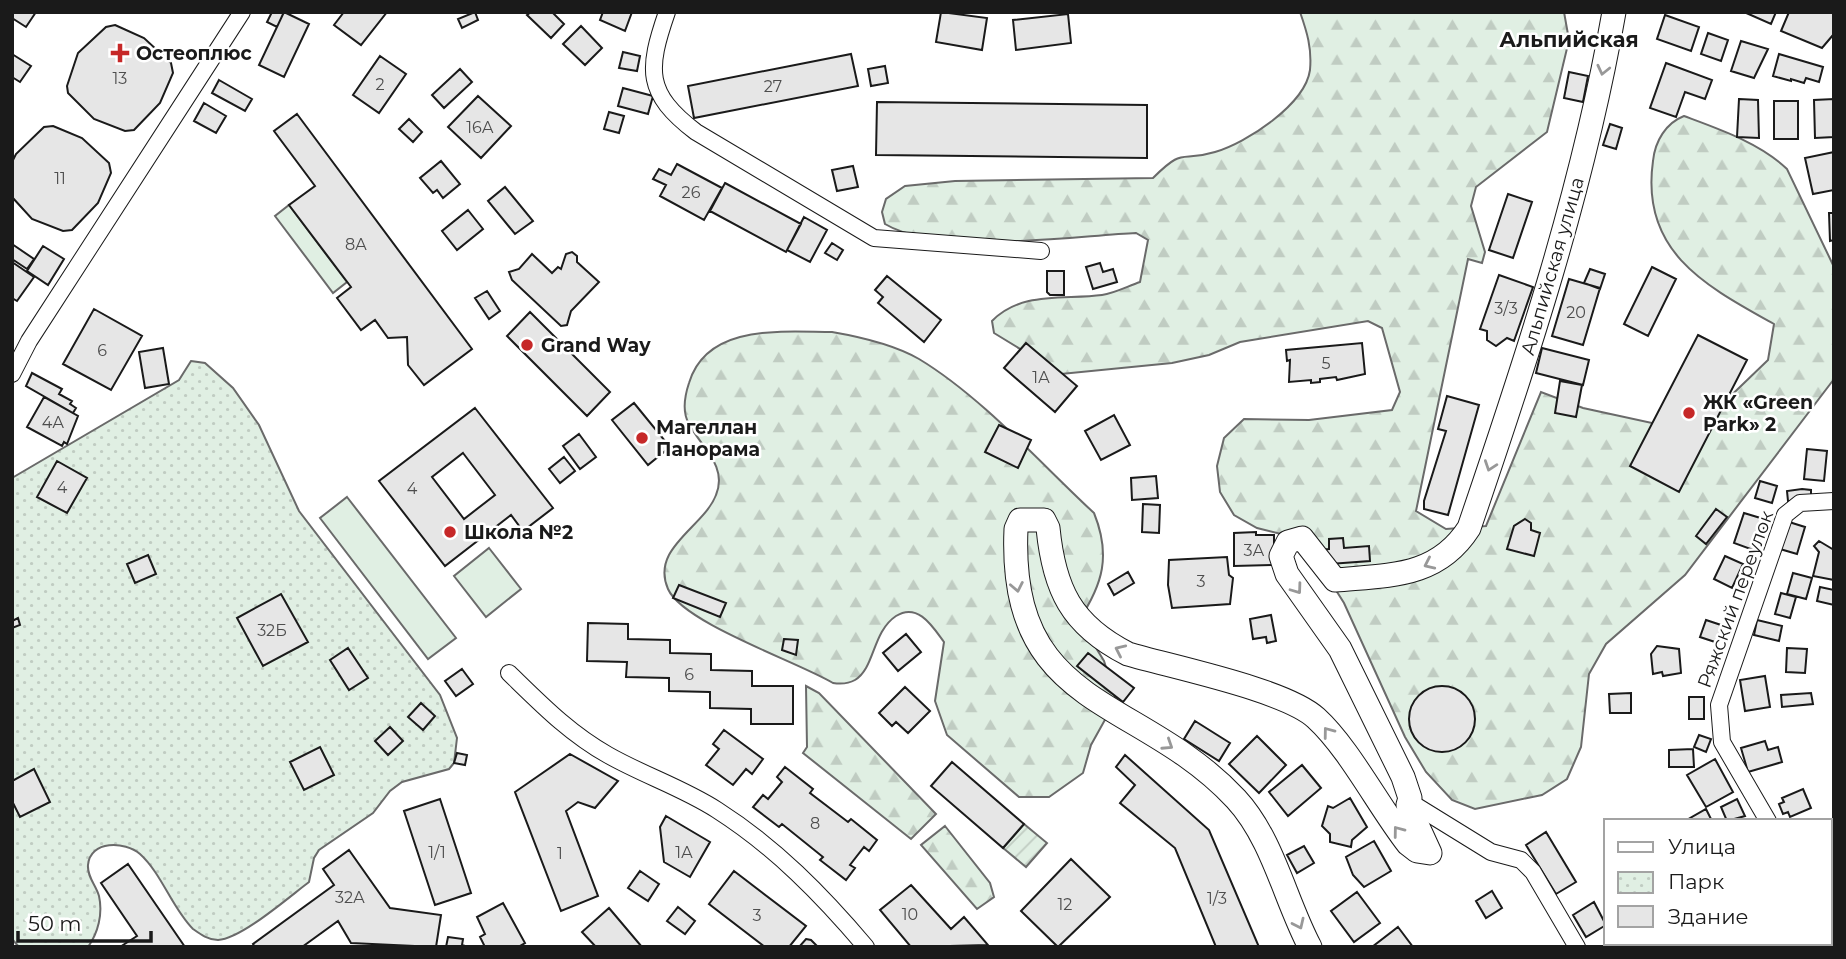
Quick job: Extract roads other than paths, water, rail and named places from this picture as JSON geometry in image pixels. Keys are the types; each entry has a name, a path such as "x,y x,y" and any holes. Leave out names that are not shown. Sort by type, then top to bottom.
{"street":[{"path":"12,374 29,341 242,12"},
{"path":"667,12 653,59 652,77 658,93 676,116 696,132 874,238 1041,251"},
{"name":"Альпийская улица","path":"1410,802 1403,777 1340,649 1283,567 1281,556 1284,547 1302,538 1335,580 1375,576 1424,568 1456,548 1469,528 1511,405 1570,213 1614,12"},
{"name":"Ряжский переулок","path":"1767,819 1722,742 1720,705 1785,515 1800,503 1834,501"},
{"path":"1310,947 1258,832 1238,802 1199,765 1063,676 1038,646 1018,593 1015,564 1017,524 1026,519 1044,520 1048,528 1058,584 1069,607 1107,644 1128,654 1283,698 1308,711 1327,730 1408,844 1417,851 1430,853 1408,805 1410,802 1491,852 1521,860 1533,873 1577,947"},
{"path":"509,673 555,720 586,740 715,809 752,835 791,866 866,947"}],"place":[{"name":"Остеоплюс","path":"120,53"},
{"name":"Grand Way","path":"527,345"},
{"name":"ЖК «Green Park» 2","path":"1689,413"},
{"name":"Магеллан Панорама","path":"642,438"},
{"name":"Школа №2","path":"450,532"}],"district":[{"name":"Альпийская","path":"1569,40"}]}
